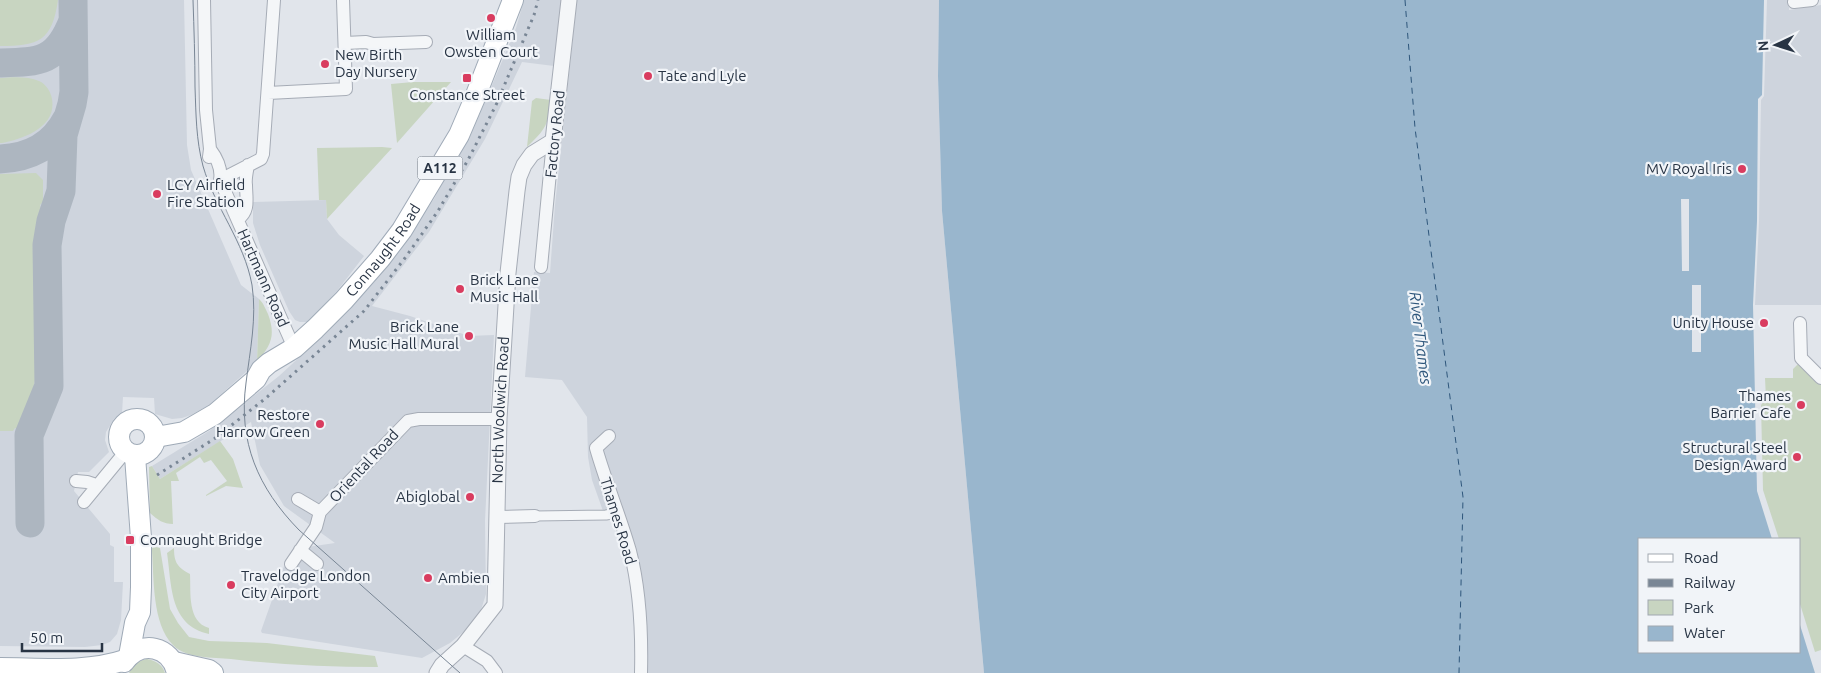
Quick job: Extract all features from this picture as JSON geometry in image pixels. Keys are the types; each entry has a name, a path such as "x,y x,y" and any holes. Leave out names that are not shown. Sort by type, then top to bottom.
{"main road":[{"name":"Connaught Road","path":"156,437 184,432 215,414 256,379 261,370 294,348 344,300 380,260 402,230 459,135 513,0"},
{"path":"137,418 150,424 156,437 155,443 147,453 131,454 120,445 120,430 124,424 137,418"},
{"path":"125,663 135,623 140,612 142,564 131,454"},
{"path":"140,612 156,649"},
{"path":"0,668 94,669 125,663 140,649 156,649 162,652 176,668 208,670 213,673"}],"street":[{"name":"Hartmann Road","path":"204,0 206,110 210,149 208,157 214,177 220,180 294,348"},
{"path":"220,180 261,159 263,154 274,0"},
{"path":"268,92 346,89 343,0"},
{"name":"Factory Road","path":"541,267 569,0"},
{"path":"1794,2 1812,0"},
{"path":"345,43 426,42"},
{"name":"North Woolwich Road","path":"437,673 442,665 463,646 495,606 499,419 508,273 519,177 524,165 532,154 554,141"},
{"path":"238,219 244,215 246,210 248,165"},
{"path":"234,172 246,184"},
{"path":"1800,323 1801,358 1821,378"},
{"name":"Oriental Road","path":"291,564 316,527 320,512 408,420 499,419"},
{"name":"Thames Road","path":"609,436 596,448 630,552 642,642 641,673"},
{"path":"84,502 95,487 131,454"},
{"path":"76,482 87,482 95,487"},
{"name":"Oriental Road","path":"298,499 320,512"},
{"path":"496,517 606,515 616,513"},
{"path":"300,550 317,564"},
{"path":"463,646 487,662 496,673"}],"shaded area":[{"path":"0,0 184,0 187,145 191,170 241,285 259,299 257,362 209,405 182,418 172,419 155,414 154,398 123,397 122,413 114,419 106,432 105,440 109,452 89,472 78,472 74,491 110,534 110,545 114,547 114,582 123,582 121,620 117,634 110,642 102,645 85,647 0,646"},
{"path":"524,0 562,0 554,66 522,62 485,139 429,232 372,306 410,316 469,336 494,335 485,521 486,594 480,613 467,629 450,643 422,658 262,633 261,631 284,566 294,549 335,543 284,506 260,465 251,422 160,479 152,466 209,431 279,376 328,331 374,282 434,199 485,102 516,28"},
{"path":"577,0 939,0 938,76 942,211 984,673 645,673 637,577 611,516 603,511 592,480 588,457 587,417 562,380 525,377 534,272 550,273 555,205"},
{"path":"1767,0 1789,0 1789,10 1821,5 1821,305 1755,305 1759,222 1761,100 1764,96"},
{"path":"326,200 327,219 339,235 364,256 337,291 312,318 307,322 300,322 295,320 289,311 260,245 253,223 253,202"}],"green space":[{"path":"0,0 58,0 52,24 47,33 41,38 25,45 0,46"},
{"path":"0,78 35,79 44,84 52,99 52,109 44,124 28,135 2,143 0,143"},
{"path":"451,82 397,143 391,84"},
{"path":"536,98 551,100 549,115 542,131 527,147 532,101"},
{"path":"317,148 392,148 327,219 326,200 319,200"},
{"path":"36,173 43,180 43,202 40,205 41,211 39,211 35,270 37,370 33,390 17,429 15,428 13,431 0,431 0,174"},
{"path":"259,299 268,314 272,334 269,345 257,362"},
{"path":"1798,364 1821,385 1821,650 1815,652 1801,607 1801,538 1779,538 1763,490 1761,405 1766,399 1765,378 1793,378 1793,369"},
{"path":"220,441 233,459 243,488 226,486 206,496 227,481 211,460 204,463 200,457 176,473 179,481 171,481 173,524 161,521 150,513 149,467 152,466 160,479"},
{"path":"152,548 160,548 170,609 189,637 209,641 267,643 375,656 378,667 268,663 192,655 178,650 166,636 161,625 155,600"},
{"path":"174,548 177,564 190,574 194,613 202,625 209,628 209,634 196,629 186,622 179,613 172,591 167,553"},
{"path":"147,659 158,663 165,673 129,673 136,663"}],"water":[{"name":"River Thames","path":"939,0 1764,0 1762,95 1758,99 1757,221 1753,305 1757,491 1772,538 1638,538 1638,653 1801,653 1801,628 1815,673 984,673 942,211 938,76"}],"pier":[{"path":"1681,199 1689,199 1689,271 1682,271"},
{"path":"1692,285 1701,285 1701,352 1692,352"}],"ferry route":[{"path":"1405,0 1415,128 1463,497 1459,673"}],"taxiway":[{"path":"30,523 29,435 49,386 47,245 51,221 61,191 63,135 74,92 73,0"},
{"path":"0,63 26,62 46,57 60,45 73,21"},
{"path":"0,159 21,156 39,149 55,136 67,119"}],"tram line":[{"path":"193,0 196,117 203,166 208,181 243,254 252,285 254,310 244,405 248,444 254,463 272,498 299,530 460,673"}],"railway":[{"path":"157,475 214,439 266,398 364,311 438,211 468,160 496,105 534,15 538,0"}],"place":[{"name":"William Owsten Court","path":"491,18"},
{"name":"New Birth Day Nursery","path":"325,64"},
{"name":"Tate and Lyle","path":"648,76"},
{"name":"Constance Street","path":"467,78"},
{"name":"MV Royal Iris","path":"1742,169"},
{"name":"LCY Airfield Fire Station","path":"157,194"},
{"name":"Brick Lane Music Hall","path":"460,289"},
{"name":"Unity House","path":"1764,323"},
{"name":"Brick Lane Music Hall Mural","path":"469,336"},
{"name":"Thames Barrier Cafe","path":"1801,405"},
{"name":"Restore Harrow Green","path":"320,424"},
{"name":"Structural Steel Design Award","path":"1797,457"},
{"name":"Abiglobal","path":"470,497"},
{"name":"Connaught Bridge","path":"130,540"},
{"name":"Ambien","path":"428,578"},
{"name":"Travelodge London City Airport","path":"231,585"}]}
